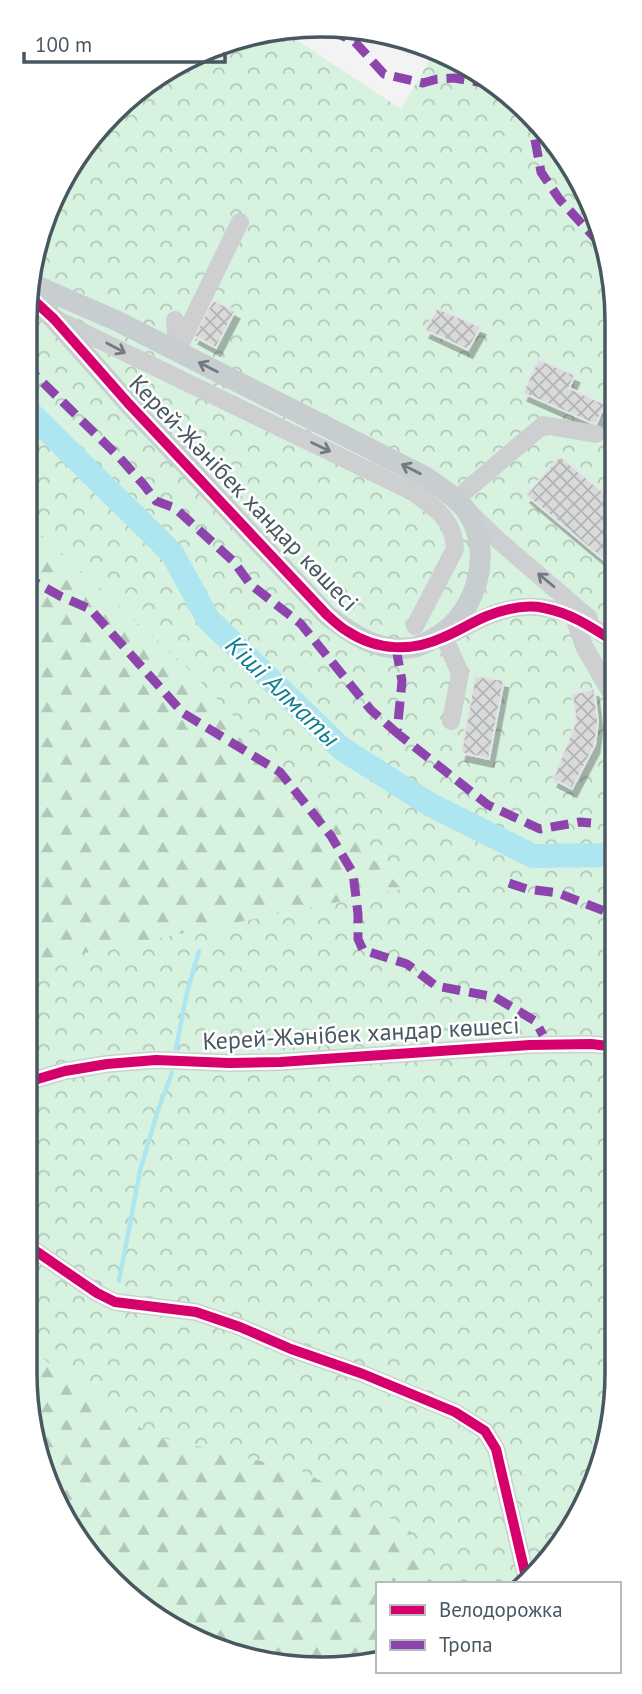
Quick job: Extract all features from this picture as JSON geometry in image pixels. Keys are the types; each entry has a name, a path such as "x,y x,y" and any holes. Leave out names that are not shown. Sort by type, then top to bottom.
{"main road":[{"name":"Керей-Жәнібек хандар көшесі","path":"37,303 327,615 347,631 380,646 410,648 419,635 442,633 463,612 478,579 480,543 461,505 424,475 117,321 39,287"}],"street":[{"path":"177,351 240,222"},
{"path":"54,319 413,492 449,523 455,549 419,635"},
{"path":"175,320 177,351"},
{"path":"461,505 543,425 596,434"},
{"name":"Керей-Жәнібек хандар көшесі","path":"461,505 605,632"},
{"name":"Керей-Жәнібек хандар көшесі","path":"419,635 444,637 501,610 523,607 544,608 574,617 605,635"},
{"path":"544,608 549,617 546,626"},
{"path":"574,617 584,646 605,683"},
{"path":"444,637 460,673 451,721"},
{"name":"Керей-Жәнібек хандар көшесі","path":"37,1080 107,1064 156,1060 280,1062 530,1045 605,1046"},
{"path":"37,1252 97,1293 116,1301 196,1312 240,1327 455,1412 485,1431 496,1450 525,1571"}],"green space":[{"path":"293,38 401,109 431,58 494,95 522,120 547,148 584,212 596,247 605,302 605,1392 596,1447 576,1499 547,1546 513,1582 428,1582 409,1528 302,1471 151,1435 37,1354 37,963 402,889 185,666 37,531 37,302 46,247 58,212 95,148 120,120 148,95 212,58 247,46"},
{"path":"37,440 530,900 37,1066"},
{"path":"37,1277 511,1582 376,1582 376,1652 340,1657 302,1657 247,1648 212,1636 163,1609 134,1587 95,1546 58,1482 46,1447 37,1392"}],"building":[{"path":"213,300 235,311 216,348 194,336"},
{"path":"437,308 481,327 468,350 425,330"},
{"path":"538,359 575,375 569,388 605,404 596,425 523,393"},
{"path":"560,456 605,494 605,561 526,495"},
{"path":"475,676 504,680 489,759 461,753"},
{"path":"594,689 598,721 595,745 572,789 553,779 576,721 572,694"}],"waterway":[{"name":"Кіші Алматы","path":"37,420 172,553 208,619 342,749 431,805 533,856 605,855"},
{"path":"176,1049 187,992 199,951"},
{"path":"119,1281 140,1171 172,1073"}],"marked path":[{"path":"346,38 355,42 384,74 423,83 454,78 473,81"},
{"path":"534,133 541,172 560,200 592,234"},
{"path":"37,377 120,458 156,501 175,508 234,562 250,584 301,624 371,710 397,733"},
{"path":"37,583 90,609 183,713 280,772 331,836 353,873 358,939 363,950 407,964 436,986 495,997 535,1021 543,1035"},
{"path":"396,648 402,681 397,733 488,805 540,829 580,822 591,823"},
{"path":"509,883 527,889 558,893 605,911"}],"cycle path":[{"path":"37,303 327,615 358,638 382,646 420,645 450,635 494,613 530,607 554,610 573,617 605,636"},
{"path":"37,1079 107,1064 156,1060 280,1062 530,1045 605,1046"},
{"path":"37,1252 97,1293 115,1302 196,1312 240,1327 455,1412 485,1431 496,1449 525,1571"}]}
